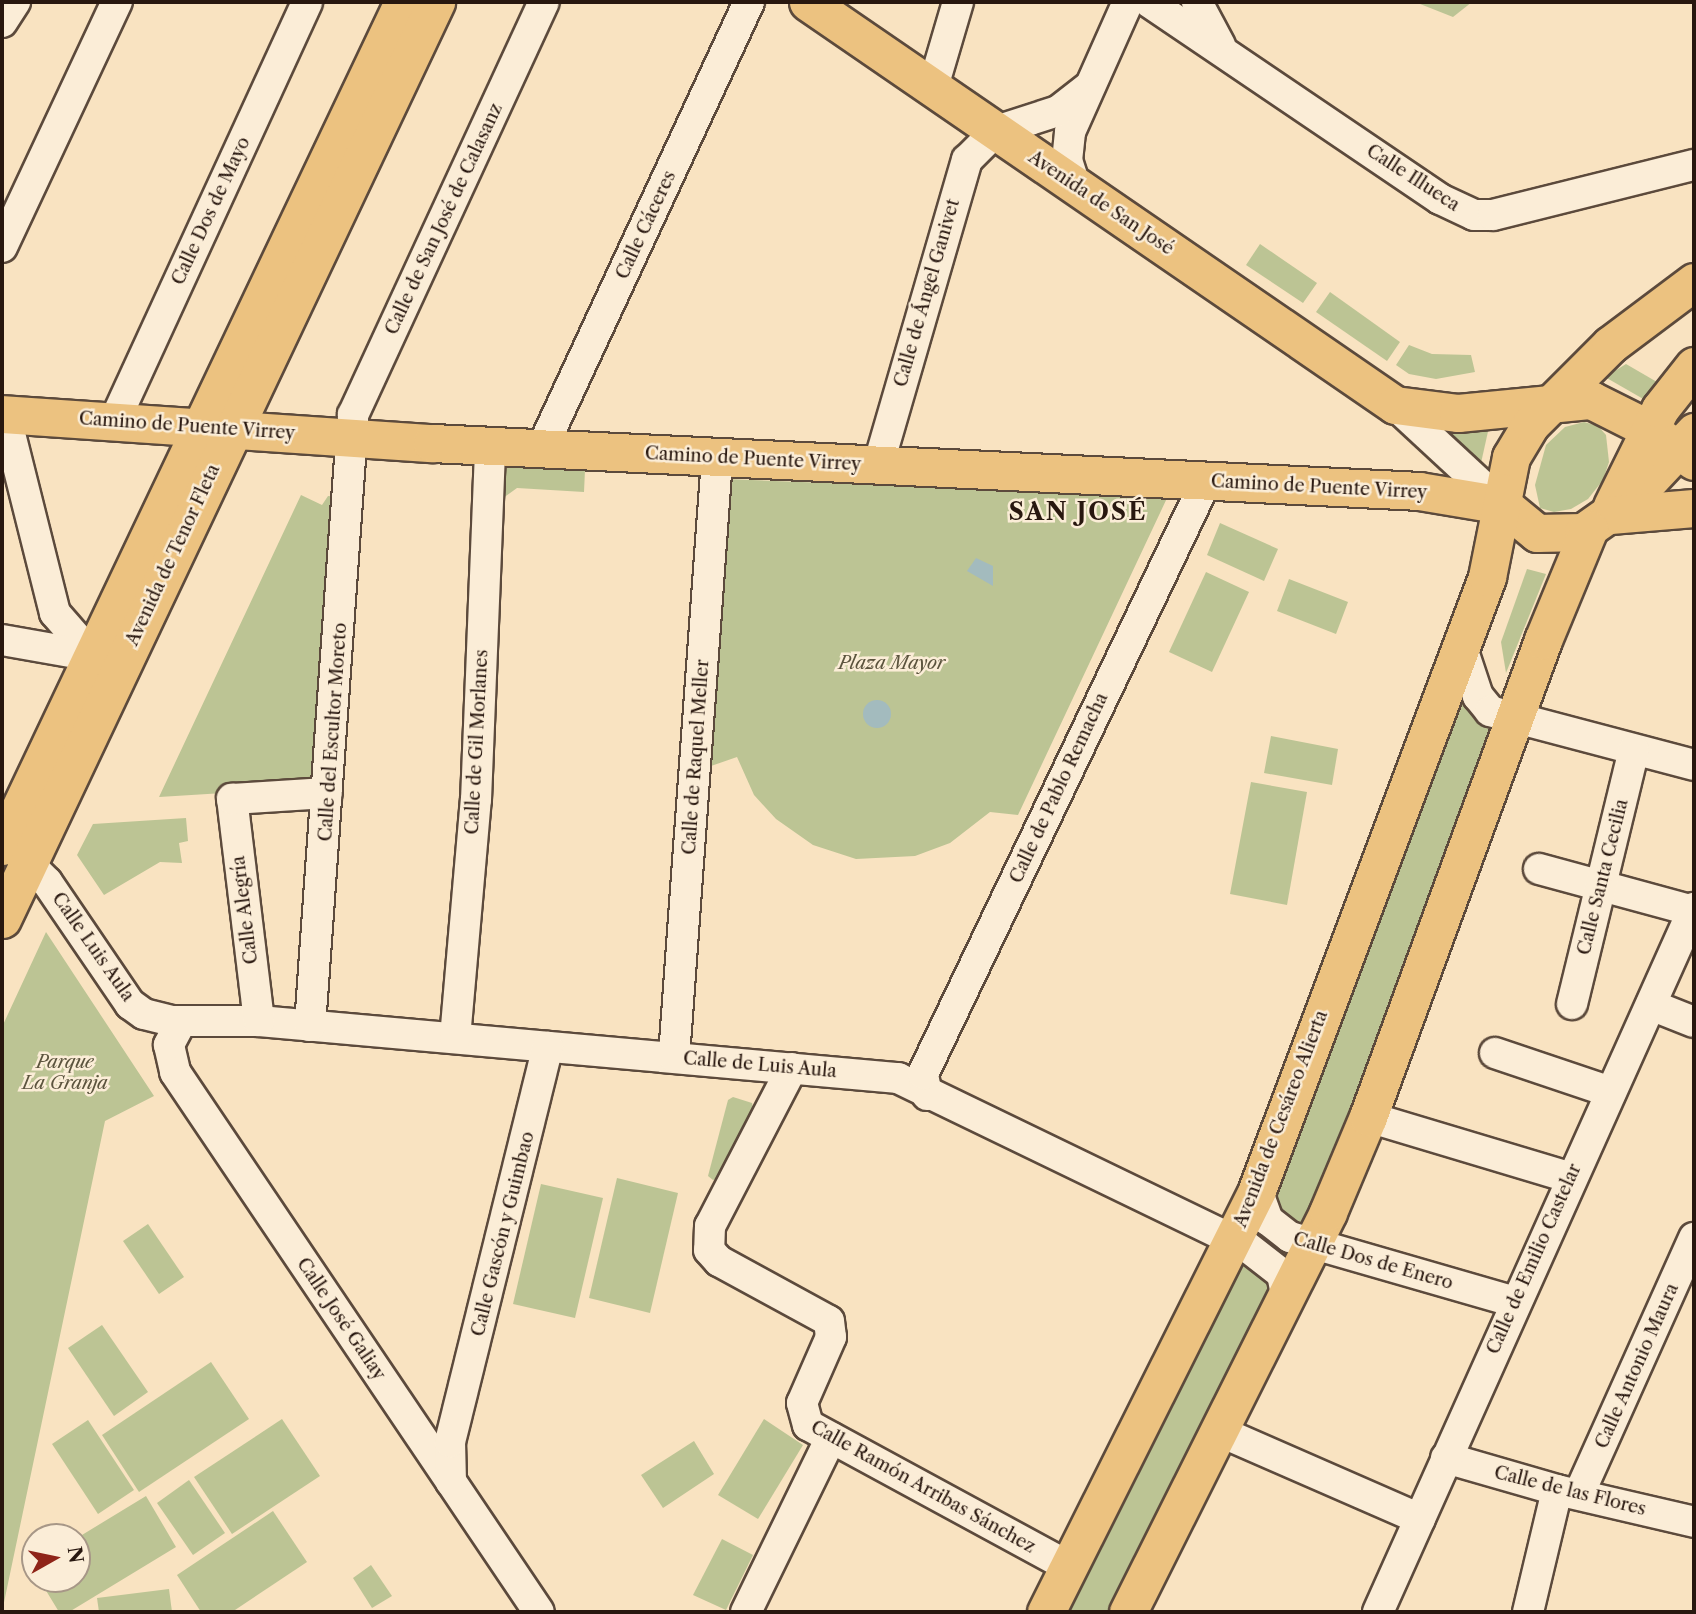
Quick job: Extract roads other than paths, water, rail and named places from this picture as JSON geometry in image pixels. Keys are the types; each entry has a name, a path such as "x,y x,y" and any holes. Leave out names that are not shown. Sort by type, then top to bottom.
{"main road":[{"name":"Avenida de Tenor Fleta","path":"2,919 9,847 198,428 403,2"},
{"name":"Avenida de Tenor Fleta","path":"9,847 234,429 436,2"},
{"name":"Avenida de San José","path":"808,2 1395,405 1458,413 1559,400 1602,403 1648,429 1690,448"},
{"name":"Avenida de Cesáreo Alierta","path":"1046,1612 1257,1190 1462,648 1491,565 1507,471 1522,435 1610,345 1693,281"},
{"path":"1128,1612 1314,1246 1368,1117 1513,720 1597,522 1648,429 1694,366"},
{"name":"Camino de Puente Virrey","path":"4,414 489,446 1419,491 1503,505"},
{"path":"1597,522 1634,496 1690,448"},
{"name":"Avenida de San José","path":"1503,505 1537,533 1567,535 1597,522 1694,508"}],"street":[{"path":"2,22 15,2"},
{"path":"2,247 117,2"},
{"name":"Calle Dos de Mayo","path":"115,420 307,2"},
{"name":"Calle de San José de Calasanz","path":"351,438 355,409 544,2"},
{"name":"Calle Cáceres","path":"542,448 749,2"},
{"path":"933,87 958,2"},
{"path":"1075,185 1067,161 1068,142 1087,88 1128,2"},
{"path":"1197,2 1202,17 1227,53"},
{"name":"Calle Illueca","path":"1166,5 1227,53 1440,199 1474,215 1493,215 1694,165"},
{"path":"996,131 1058,111 1087,88"},
{"name":"Calle de Ángel Ganivet","path":"877,466 962,173 976,148 996,131"},
{"name":"Avenida de San José","path":"1395,405 1503,505"},
{"path":"2,640 78,648 55,613 4,414"},
{"name":"Calle del Escultor Moreto","path":"310,1026 351,438"},
{"name":"Calle de Gil Morlanes","path":"454,1038 476,800 489,446"},
{"name":"Calle de Raquel Meller","path":"674,1057 717,458"},
{"name":"Calle de Pablo Remacha","path":"927,1095 923,1074 1206,481"},
{"path":"1462,648 1481,702 1513,720 1694,765"},
{"name":"Calle Santa Cecilia","path":"1572,1004 1634,750"},
{"name":"Calle Alegría","path":"259,1021 232,799 327,793"},
{"name":"Calle Luis Aula","path":"9,847 47,882 130,1004 144,1014 173,1021"},
{"path":"1539,869 1694,909"},
{"name":"Calle de Emilio Castelar","path":"1377,1612 1694,909"},
{"path":"1651,1005 1694,1022"},
{"name":"Calle de Luis Aula","path":"173,1021 211,1018 259,1021 898,1079 1234,1240 1282,1274 1287,1300"},
{"name":"Calle José Galiay","path":"173,1021 169,1045 175,1072 539,1612"},
{"name":"Calle Gascón y Guimbao","path":"451,1482 448,1451 548,1047"},
{"path":"1495,1053 1611,1093"},
{"name":"Calle Ramón Arribas Sánchez","path":"792,1068 706,1238 719,1261 829,1321 831,1337 801,1410 808,1425 1069,1567"},
{"path":"1368,1117 1571,1178"},
{"name":"Calle Dos de Enero","path":"1257,1190 1272,1226 1314,1246 1515,1302"},
{"name":"Calle Antonio Maura","path":"1528,1612 1568,1492 1694,1238"},
{"path":"416,1430 436,1436 456,1420"},
{"path":"1221,1432 1420,1519"},
{"path":"746,1612 831,1438"},
{"name":"Calle de las Flores","path":"1446,1458 1568,1492 1694,1522"}],"water":[{"path":"976,558 993,566 993,586 967,571"},
{"path":"877,700 887,704 891,714 887,724 877,728 867,724 863,714 867,704"}],"district":[{"name":"SAN JOSÉ","path":"1078,512"}],"park label":[{"name":"Plaza Mayor","path":"892,663"},
{"name":"Parque La Granja","path":"65,1073"}]}
